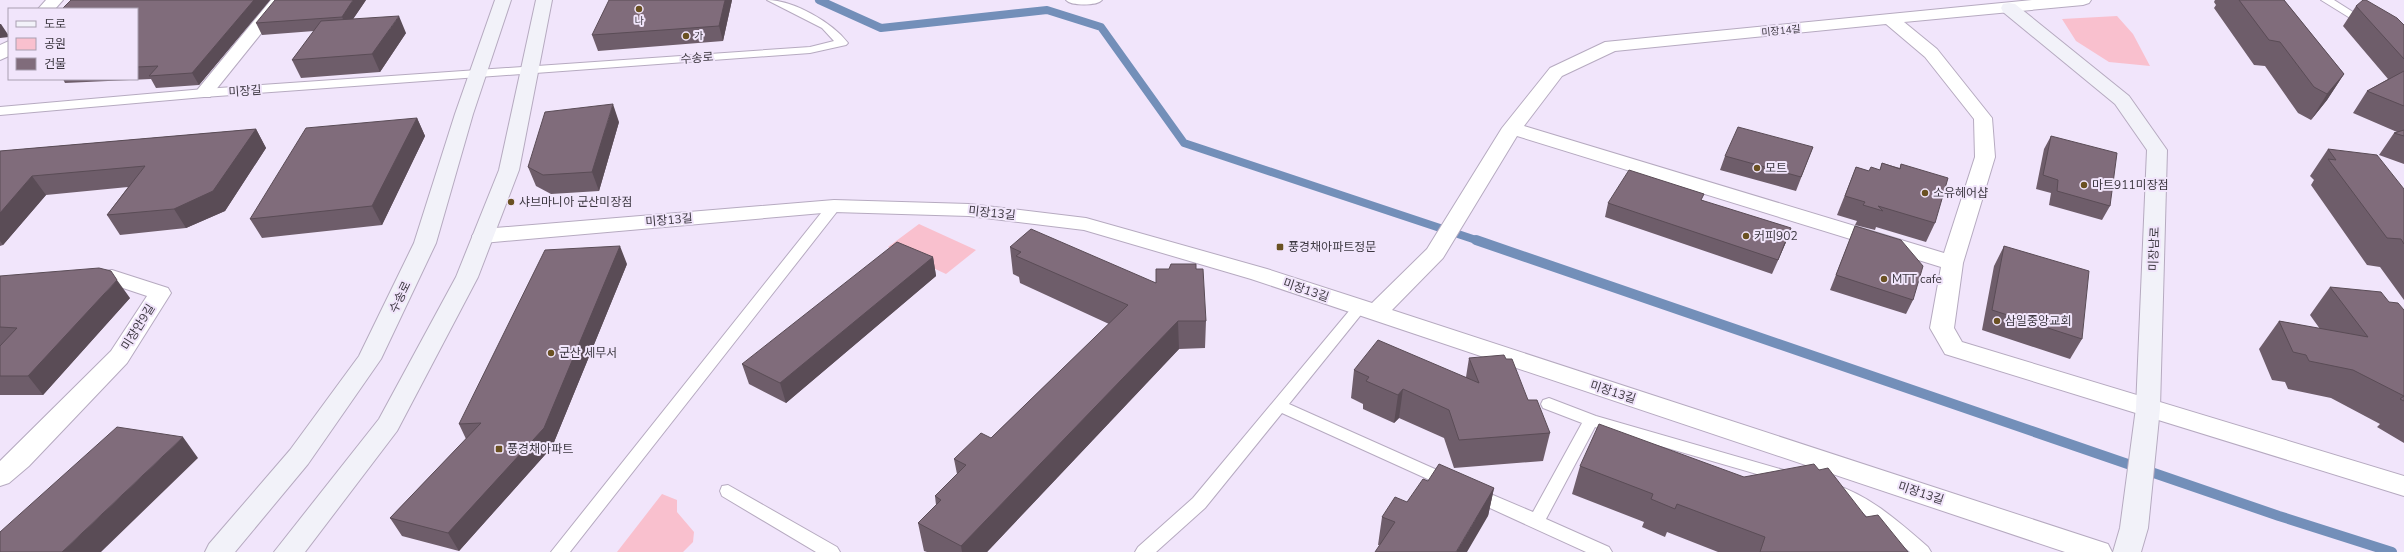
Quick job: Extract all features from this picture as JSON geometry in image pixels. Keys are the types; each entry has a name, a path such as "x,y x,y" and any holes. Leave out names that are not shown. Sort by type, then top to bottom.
{"street":[{"path":"47,8 55,0"},
{"path":"204,93 280,0"},
{"name":"수송로","path":"219,552 299,457 370,359 425,243 484,74 503,0"},
{"path":"288,552 304,536 388,425 467,277 509,170 544,0"},
{"name":"미장14길","path":"1368,310 1435,253 1512,128 1556,72 1611,46 1891,20 2082,0"},
{"name":"미장남로","path":"2009,8 2122,100 2157,150 2148,408 2131,540"},
{"path":"1891,20 1931,53 1983,118 1985,157 1952,263 1942,328 1953,348 2404,486"},
{"path":"0,54 8,47"},
{"path":"1512,128 1952,263"},
{"name":"미장13길","path":"483,236 834,206 969,210 1086,224 1259,274 2098,552"},
{"name":"미장안9길","path":"0,476 20,459 120,357 160,292 112,277 67,281"}],"lane":[{"name":"수송로","path":"484,74 810,50 842,43 826,26 772,0"},
{"path":"1071,0 1097,0"},
{"path":"2326,0 2378,31"},
{"name":"미장길","path":"0,111 204,93 484,74"},
{"path":"560,552 834,206"},
{"path":"1144,552 1199,503 1280,406 1368,310"},
{"path":"1549,404 1591,420 1846,494 1879,516 1922,552"},
{"path":"1280,406 1604,552"},
{"path":"1536,522 1591,420"},
{"path":"728,491 831,552"}],"green space":[{"path":"2117,16 2133,34 2150,66 2109,62 2076,41 2062,19"},
{"path":"919,224 976,250 946,274 888,247"},
{"path":"662,494 677,500 677,512 694,532 693,542 683,552 617,552"}],"building":[{"path":"71,0 254,0 192,73 149,76 158,66 138,67 138,8 63,8"},
{"path":"275,0 353,0 342,17 256,23"},
{"path":"609,0 725,0 719,26 592,35"},
{"path":"2239,0 2284,0 2344,74 2327,94 2314,87 2280,42 2269,40"},
{"path":"2363,0 2366,0 2397,18 2404,25 2404,59 2356,6"},
{"path":"399,16 372,54 292,60 321,21"},
{"path":"2404,71 2404,106 2367,91"},
{"path":"613,104 592,172 543,175 528,167 545,112"},
{"path":"417,118 372,206 250,219 306,128"},
{"path":"1738,127 1813,147 1801,177 1725,156"},
{"path":"256,129 213,191 174,209 107,215 145,166 32,176 0,213 0,151"},
{"path":"2404,130 2404,136 2394,133"},
{"path":"2051,136 2117,153 2110,206 2057,191 2058,180 2043,175"},
{"path":"2328,149 2377,155 2404,189 2404,244 2401,239 2387,238 2328,159 2336,160"},
{"path":"1882,163 1900,169 1901,164 1948,178 1935,223 1878,206 1883,211 1863,205 1865,202 1845,196 1856,167 1869,171 1871,167 1880,170"},
{"path":"1629,170 1704,194 1701,200 1791,228 1778,260 1608,203"},
{"path":"1855,226 1901,240 1923,266 1913,300 1836,275"},
{"path":"1031,229 1156,283 1156,269 1169,269 1171,264 1196,264 1196,269 1203,269 1206,321 1178,321 961,546 918,523 941,500 935,496 966,465 954,459 981,433 991,438 1128,305 1016,256 1021,252 1010,247"},
{"path":"897,242 933,257 780,383 742,364"},
{"path":"620,246 544,428 448,533 390,518 481,423 459,424 545,250"},
{"path":"2004,246 2089,271 2082,339 1992,310"},
{"path":"99,268 111,271 117,280 28,376 0,376 0,346 17,328 0,327 0,276"},
{"path":"2330,287 2381,292 2389,302 2398,303 2404,310 2404,396 2353,370 2309,361 2306,355 2293,352 2279,321 2368,337"},
{"path":"1378,340 1479,383 1469,358 1504,355 1506,359 1512,359 1528,400 1537,400 1550,433 1459,440 1449,410 1403,389 1398,395 1366,381 1369,377 1354,370"},
{"path":"1599,424 1744,477 1814,464 1819,470 1828,468 1866,517 1878,515 1908,552 1760,552 1765,537 1677,504 1675,509 1651,499 1653,494 1580,466"},
{"path":"117,427 183,437 62,552 0,552 0,532"},
{"path":"1439,464 1494,488 1456,552 1375,552 1395,522 1382,517 1395,497 1407,502 1423,479 1428,481"}],"waterway":[{"path":"819,0 881,28 1047,10 1101,27 1184,143 1476,240"},
{"path":"1476,240 2279,516 2392,552"}],"place":[{"name":"나","path":"639,9"},
{"name":"가","path":"686,36"},
{"name":"모트","path":"1757,168"},
{"name":"마트911미장점","path":"2084,185"},
{"name":"소유헤어샵","path":"1925,193"},
{"name":"샤브마니아 군산미장점","path":"511,202"},
{"name":"커피902","path":"1746,236"},
{"name":"풍경채아파트정문","path":"1280,247"},
{"name":"MTT cafe","path":"1884,279"},
{"name":"삼일중앙교회","path":"1997,321"},
{"name":"군산 세무서","path":"551,353"},
{"name":"풍경채아파트","path":"499,449"}]}
